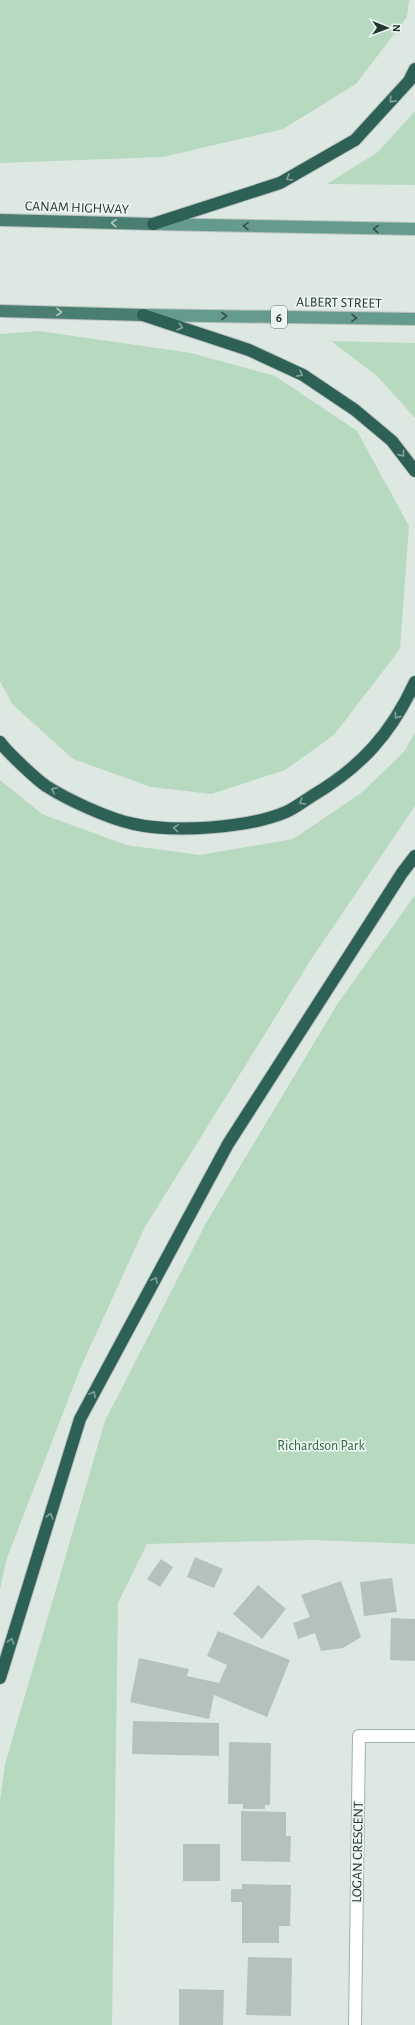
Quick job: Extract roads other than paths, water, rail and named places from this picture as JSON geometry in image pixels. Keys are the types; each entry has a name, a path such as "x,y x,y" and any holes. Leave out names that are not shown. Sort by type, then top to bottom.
{"highway":[{"path":"153,224 280,183 356,140 409,81 415,69"},
{"name":"CANAM HIGHWAY","path":"0,220 153,224"},
{"name":"6","path":"0,311 143,315"},
{"path":"143,315 249,350 303,375 355,410 392,441 415,471"},
{"path":"0,742 45,786 89,808 134,824 191,830 247,823 286,812 339,780 377,744 403,707 415,682"},
{"path":"0,1678 80,1419 228,1144 394,886 415,856"}],"main road":[{"path":"153,224 415,229"},
{"name":"ALBERT STREET","path":"143,315 415,319"}],"street":[{"name":"LOGAN CRESCENT","path":"355,2025 359,1736 415,1736"}],"park label":[{"name":"Richardson Park","path":"321,1445"}]}
